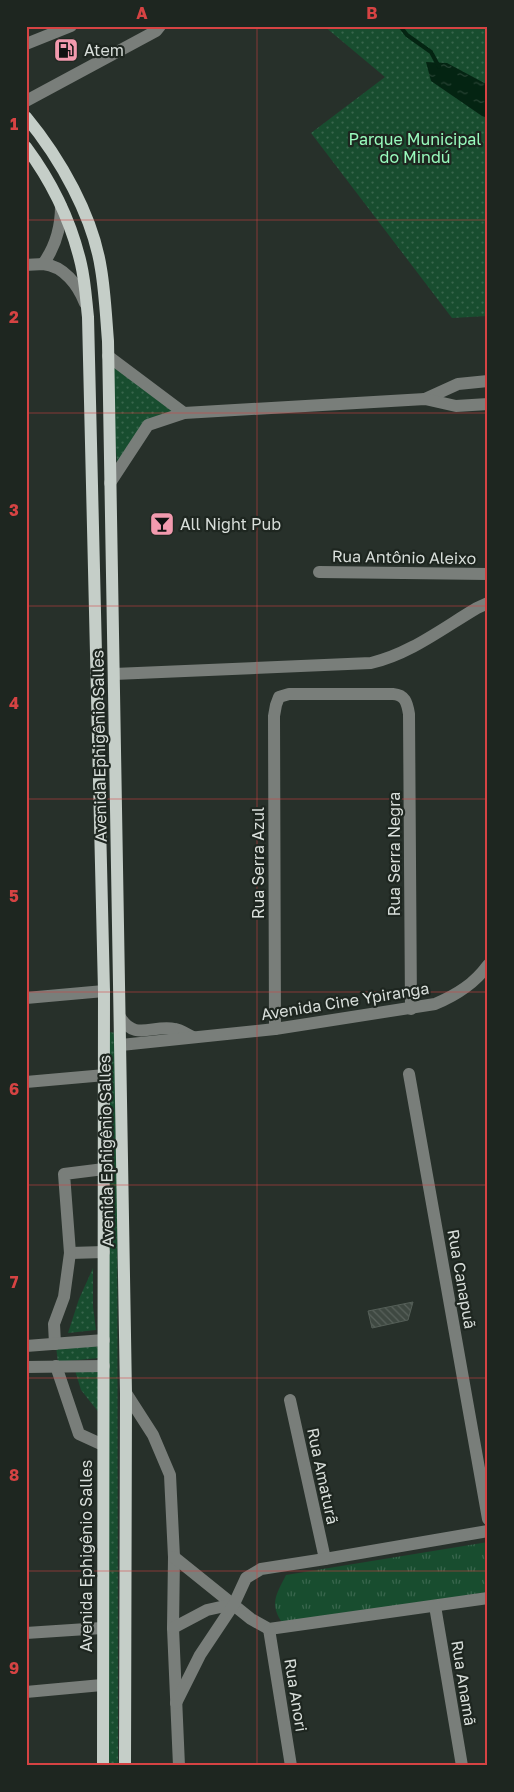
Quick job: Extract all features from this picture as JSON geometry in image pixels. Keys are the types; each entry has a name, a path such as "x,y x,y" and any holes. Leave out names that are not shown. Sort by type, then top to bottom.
{"main road":[{"name":"Avenida Ephigênio Salles","path":"26,117 59,164 90,227 101,268 108,341 126,1393 125,1766"},
{"name":"Avenida Ephigênio Salles","path":"26,146 41,166 67,217 81,264 87,308 105,1076 103,1766"}],"street":[{"path":"26,44 71,26"},
{"path":"26,101 156,31 160,26"},
{"path":"43,264 52,252 57,237 61,222 61,205"},
{"path":"26,265 43,264 58,270 72,279 81,293 87,308"},
{"path":"108,356 184,413"},
{"path":"425,399 458,384 488,381"},
{"path":"110,483 148,425 184,413 425,399 456,406 488,404"},
{"name":"Rua Antônio Aleixo","path":"319,572 488,574"},
{"path":"114,674 371,663 402,652 488,603"},
{"name":"Rua Serra Azul","path":"274,1029 274,716 279,697 289,694 393,694 405,698"},
{"name":"Rua Serra Negra","path":"405,698 409,714 411,1009"},
{"name":"Avenida Cine Ypiranga","path":"120,1045 274,1029 436,1004 452,997 478,978 488,965"},
{"path":"26,998 104,991"},
{"name":"Avenida Cine Ypiranga","path":"120,1018 130,1029 136,1031 175,1029 193,1038"},
{"name":"Rua Canapuã","path":"409,1074 488,1520"},
{"name":"Avenida Ephigênio Salles","path":"26,1082 105,1076"},
{"path":"54,1344 54,1324 64,1297 70,1253 64,1174 104,1169"},
{"path":"70,1253 104,1252"},
{"path":"26,1346 104,1340"},
{"path":"56,1366 80,1434 103,1445"},
{"path":"26,1367 104,1366"},
{"path":"126,1393 153,1435 170,1475 174,1558 173,1628 179,1766"},
{"name":"Rua Amaturã","path":"290,1400 325,1560"},
{"path":"176,1704 200,1655 234,1604 246,1578 261,1569 325,1560 488,1531"},
{"path":"174,1558 251,1619 269,1629 488,1598"},
{"path":"173,1628 213,1607 234,1604"},
{"name":"Rua Anamã","path":"435,1606 462,1766"},
{"path":"26,1633 102,1628"},
{"name":"Rua Anori","path":"269,1629 291,1766"},
{"path":"26,1692 102,1686"}],"green space":[{"name":"Parque Municipal do Mindú","path":"324,26 488,26 488,316 452,318 311,133 385,77"},
{"path":"117,363 173,412 145,422 117,463 109,369"},
{"path":"108,1032 117,1033 118,1766 108,1766"},
{"path":"93,1268 93,1307 96,1330 68,1333 79,1299"},
{"path":"97,1344 99,1358 58,1362 56,1347"},
{"path":"74,1367 100,1369 100,1414 81,1390"},
{"path":"488,1542 488,1592 283,1624 276,1611 277,1594 286,1575"}],"water":[{"path":"426,62 447,63 488,85 488,118 482,116 431,81"}],"building":[{"path":"413,1302 408,1320 372,1328 368,1311"}],"waterway":[{"path":"400,26 407,35 431,52 439,67"}],"place":[{"name":"Atem","path":"66,50"},
{"name":"All Night Pub","path":"162,524"}]}
